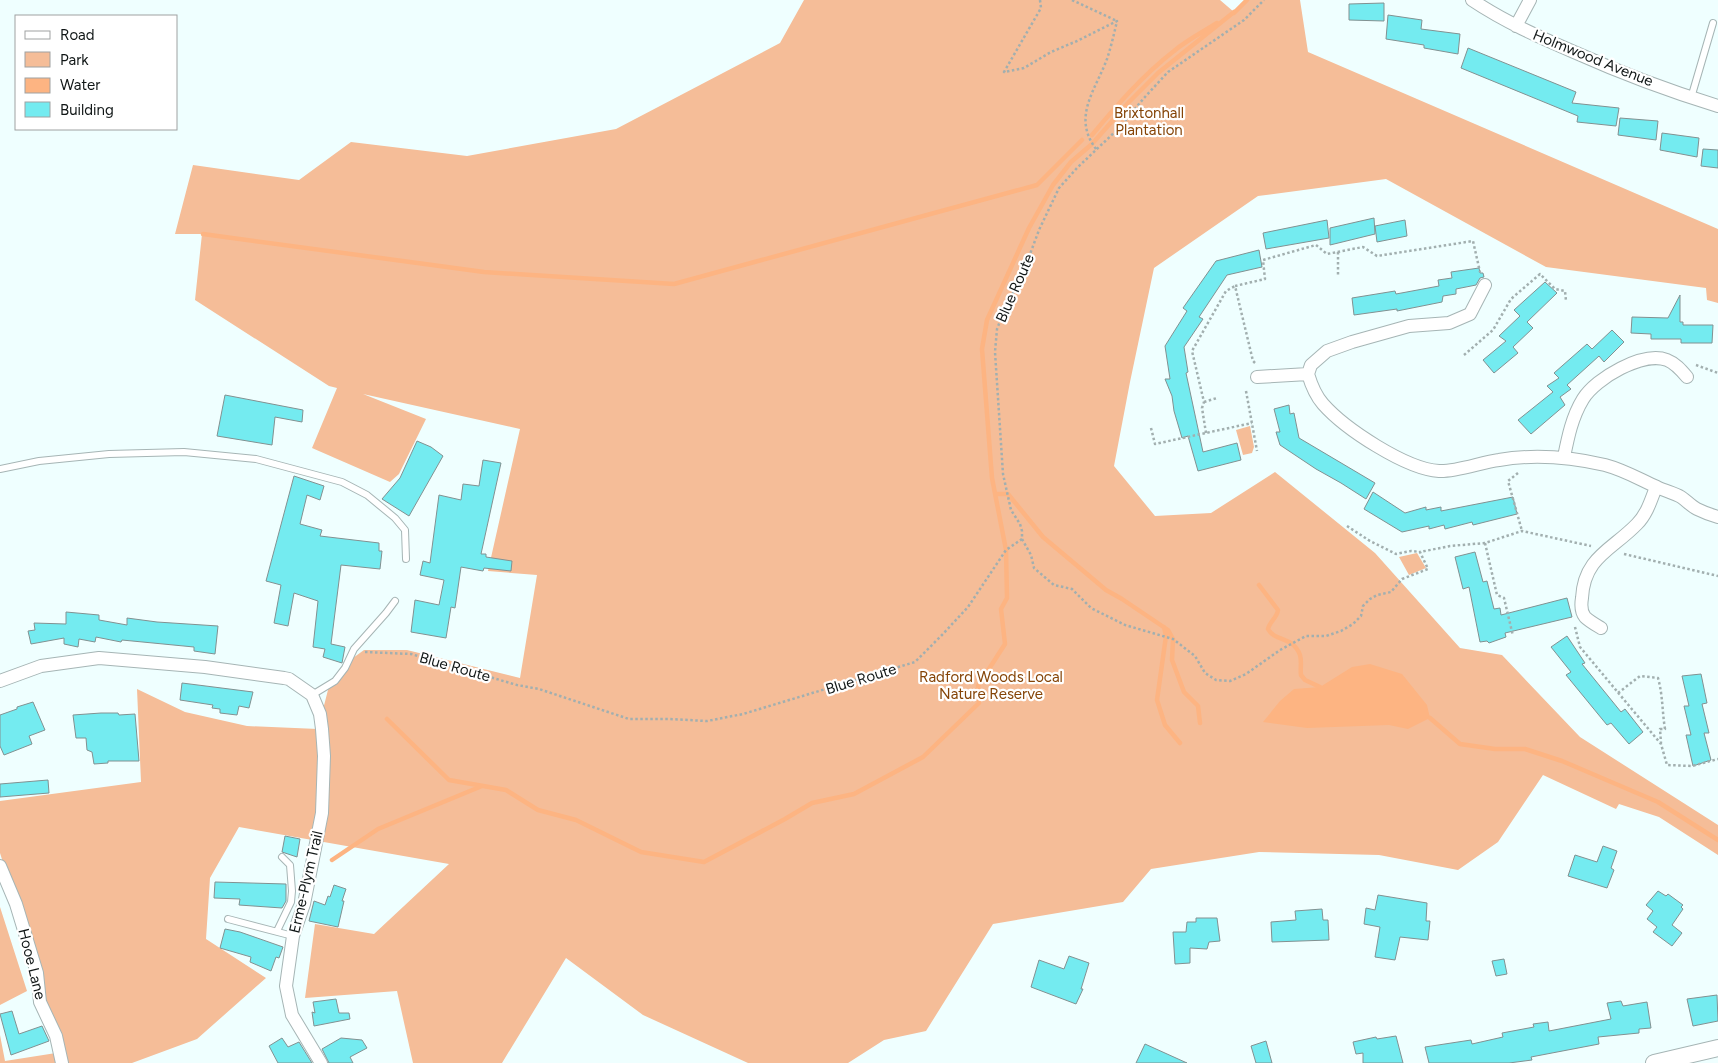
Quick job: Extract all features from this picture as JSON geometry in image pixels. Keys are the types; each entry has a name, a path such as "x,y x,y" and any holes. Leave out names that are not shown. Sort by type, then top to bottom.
{"street":[{"name":"Holmwood Avenue","path":"1472,0 1516,26 1608,67 1718,106"},
{"path":"1516,26 1530,0"},
{"path":"1484,287 1470,314 1449,323 1409,326 1327,351 1312,365 1308,374 1313,389 1322,403 1349,428 1404,462 1426,469 1442,471 1500,460 1564,457 1605,465 1632,474 1656,487 1681,497 1696,509 1718,516"},
{"path":"1564,457 1568,433 1576,413 1584,397 1599,383 1627,365 1646,358 1665,359 1675,364 1687,377"},
{"path":"1261,377 1308,374"},
{"path":"1601,628 1585,617 1581,608 1582,587 1588,569 1638,524 1648,509 1656,487"},
{"path":"0,681 41,666 98,658 205,667 284,678 289,679 312,695"},
{"name":"Erme-Plym Trail","path":"312,695 320,714 323,738 322,813 304,904 293,936 286,986 292,1016 321,1063"},
{"name":"Hooe Lane","path":"0,866 16,904 37,973 40,1002 56,1036 62,1063"},
{"path":"1654,1063 1718,1048"}],"lane":[{"path":"1691,98 1713,23"},
{"path":"0,469 39,461 109,454 184,452 256,459 342,482 367,495 395,518 404,530 406,560"},
{"path":"312,695 335,681 345,668 354,649 386,614 394,601"},
{"path":"277,931 291,902 292,892 290,865 282,857"},
{"path":"228,919 293,936"}],"path":[{"path":"1040,0 1041,8 1004,72 1024,68 1051,52 1117,21"},
{"path":"1072,0 1117,21"},
{"name":"Blue Route","path":"352,654 366,652 411,654 517,685 539,689 629,719 707,721 743,714 915,662 968,607 1006,550 1022,538 1020,524 1011,510 1003,474 995,352 997,329 1023,274 1039,230 1059,188 1119,128 1168,72 1244,20 1264,0"},
{"path":"1096,149 1088,137 1086,122 1088,103 1106,59 1117,21"},
{"path":"1206,433 1202,408 1204,402 1192,352 1226,290 1265,279 1263,260 1316,245 1328,254 1363,247 1377,256 1473,241 1484,287"},
{"path":"1338,252 1338,276"},
{"path":"1464,355 1493,330 1510,298 1540,274 1555,289 1564,291 1566,301"},
{"path":"1235,286 1253,362 1261,368 1261,377"},
{"path":"1246,391 1257,451"},
{"path":"1204,402 1217,398"},
{"path":"1151,428 1155,444 1252,423"},
{"path":"1522,532 1508,481 1536,457"},
{"path":"1347,526 1370,541 1396,554 1485,543 1522,532 1718,576"},
{"path":"1022,538 1031,555 1034,568 1054,585 1072,589 1091,608 1125,625 1173,639 1195,656 1204,673 1216,680 1230,681 1246,674 1306,636 1326,636 1341,631 1353,624 1361,616 1363,606 1370,599 1377,595 1391,592 1402,579 1428,569 1420,552"},
{"path":"1485,543 1497,595 1504,598 1513,636"},
{"path":"1585,617 1573,621 1580,647 1661,744"},
{"path":"1618,693 1640,676 1658,678 1663,698 1661,704 1665,729 1660,730 1661,744 1667,765 1692,766 1718,759"}],"green space":[{"name":"Radford Woods Local Nature Reserve","path":"804,0 1220,0 1234,12 1247,0 1300,0 1308,52 1718,229 1718,303 1707,300 1706,288 1546,267 1386,179 1258,196 1154,268 1114,466 1155,516 1211,513 1275,472 1375,553 1460,648 1502,655 1580,737 1718,825 1718,855 1659,817 1619,804 1616,809 1543,775 1498,842 1458,870 1379,855 1259,852 1151,869 1123,902 993,924 926,1031 884,1040 848,1063 748,1063 643,1015 566,958 502,1063 413,1063 397,991 305,998 315,924 374,934 449,864 239,827 210,878 206,939 266,978 197,1039 132,1063 0,1063 0,1035 5,1061 56,1053 16,904 0,853 0,801 141,782 137,689 185,712 247,726 318,729 329,686 342,666 364,650 407,650 520,678 537,575 488,571 520,429 363,394 426,419 399,474 390,482 312,448 337,388 329,386 195,300 202,234 175,234 193,165 299,180 351,142 467,156 616,129 780,43"},
{"path":"1250,426 1254,447 1252,453 1243,455 1236,430"},
{"path":"1417,553 1426,568 1409,575 1399,557"},
{"path":"0,907 27,991 0,1005"}],"water":[{"path":"1370,664 1402,674 1427,705 1430,718 1408,729 1389,725 1307,728 1263,722 1280,701 1294,689 1320,687 1352,667"}],"building":[{"path":"1384,3 1384,21 1349,20 1349,4"},
{"path":"1388,15 1422,20 1421,29 1460,34 1458,54 1424,48 1424,45 1386,39"},
{"path":"1468,48 1576,92 1572,103 1619,108 1616,126 1577,122 1578,116 1461,68"},
{"path":"1620,118 1658,121 1656,140 1618,135"},
{"path":"1662,133 1699,138 1697,157 1660,150"},
{"path":"1703,149 1718,150 1718,168 1701,166"},
{"path":"1374,218 1375,234 1330,245 1330,228"},
{"path":"1327,220 1329,238 1266,249 1263,233"},
{"path":"1405,220 1407,236 1377,242 1375,226"},
{"path":"1259,250 1262,267 1227,275 1199,317 1203,319 1184,347 1188,372 1186,373 1203,452 1237,443 1241,460 1198,471 1188,436 1182,438 1174,411 1172,396 1165,379 1170,379 1165,346 1187,311 1183,308 1216,261"},
{"path":"1479,268 1480,273 1483,273 1484,277 1480,278 1476,285 1456,289 1456,294 1443,296 1442,302 1397,311 1397,309 1354,315 1352,298 1395,291 1396,294 1439,286 1438,280 1452,278 1451,272"},
{"path":"1545,282 1557,293 1527,322 1533,328 1513,347 1518,353 1494,373 1483,360 1506,341 1499,336 1520,316 1514,310"},
{"path":"1680,295 1680,322 1683,322 1683,325 1713,325 1712,343 1681,343 1681,339 1651,339 1651,334 1631,333 1632,317 1668,318"},
{"path":"1612,330 1624,342 1604,362 1599,356 1567,385 1571,389 1560,397 1565,405 1531,434 1518,420 1553,392 1547,386 1559,378 1554,373 1587,344 1592,349"},
{"path":"225,395 303,410 302,422 275,417 272,445 217,436"},
{"path":"1289,405 1290,414 1294,413 1299,438 1375,483 1366,499 1280,445 1276,432 1280,432 1274,409"},
{"path":"417,441 431,447 443,456 409,516 382,499 400,478"},
{"path":"483,460 501,463 481,554 486,554 486,557 512,561 511,571 484,568 483,571 461,567 455,608 451,607 446,638 411,632 415,600 439,605 444,580 420,575 423,561 430,563 439,495 461,500 463,484 479,486"},
{"path":"294,476 324,486 320,500 307,495 300,524 322,530 320,536 379,543 379,551 382,551 380,569 341,565 331,644 345,647 342,663 323,657 325,649 313,647 318,601 294,593 288,626 274,623 281,585 266,581"},
{"path":"1373,492 1405,513 1426,507 1426,510 1441,507 1441,511 1513,497 1517,514 1473,525 1472,522 1445,529 1444,525 1429,529 1429,526 1402,532 1364,509"},
{"path":"1475,552 1483,582 1487,581 1494,609 1500,608 1501,615 1567,598 1572,617 1505,633 1506,637 1489,643 1487,641 1480,642 1469,587 1463,589 1455,557"},
{"path":"66,612 99,615 99,620 127,625 127,618 218,626 215,654 194,651 194,647 122,640 121,642 96,637 95,642 79,639 78,647 64,644 64,638 31,644 28,631 35,630 34,623 66,624"},
{"path":"1567,636 1585,663 1582,664 1621,712 1625,709 1643,732 1629,744 1611,723 1607,725 1566,675 1571,672 1551,647"},
{"path":"1701,674 1707,703 1702,704 1709,733 1704,733 1711,760 1693,766 1686,735 1691,735 1684,706 1689,706 1682,676"},
{"path":"182,683 253,692 249,708 239,706 237,715 220,713 220,709 212,708 213,705 180,700"},
{"path":"33,702 45,730 29,736 32,744 4,755 0,746 0,715"},
{"path":"101,713 135,714 139,761 108,761 108,763 94,764 92,752 87,750 86,738 76,738 73,715"},
{"path":"48,780 49,793 0,797 0,784"},
{"path":"285,836 300,839 297,857 282,852"},
{"path":"1603,846 1617,851 1611,868 1614,870 1607,888 1568,876 1575,855 1597,862"},
{"path":"215,882 286,884 286,901 282,908 239,905 240,899 214,898"},
{"path":"334,885 346,889 338,927 309,921 314,901 325,905"},
{"path":"1658,891 1666,896 1668,894 1683,905 1681,907 1683,909 1672,925 1682,933 1672,946 1653,932 1657,927 1647,919 1653,911 1646,905"},
{"path":"1378,895 1427,903 1426,921 1430,921 1428,940 1400,937 1395,960 1375,957 1380,927 1364,924 1366,908 1375,910"},
{"path":"1322,909 1323,920 1328,920 1329,940 1272,942 1271,922 1296,920 1295,911"},
{"path":"1196,918 1217,918 1220,941 1209,942 1207,949 1190,948 1190,963 1175,964 1173,932 1186,932 1187,922 1196,922"},
{"path":"225,929 240,932 283,947 279,958 276,957 271,971 250,962 251,957 220,948"},
{"path":"1069,956 1089,963 1081,989 1083,989 1076,1004 1031,987 1039,960 1064,969"},
{"path":"1504,959 1507,974 1496,976 1492,961"},
{"path":"1717,995 1718,1021 1693,1026 1687,999"},
{"path":"336,999 339,1013 349,1013 350,1019 314,1026 312,1012 315,1013 313,1002"},
{"path":"1621,1001 1623,1006 1647,1002 1651,1028 1639,1029 1639,1033 1598,1037 1599,1044 1531,1057 1532,1060 1509,1063 1429,1063 1425,1047 1471,1040 1472,1044 1503,1037 1502,1033 1534,1027 1533,1024 1548,1022 1549,1031 1611,1019 1607,1003"},
{"path":"12,1011 19,1034 42,1026 49,1041 11,1055 0,1014"},
{"path":"1396,1036 1403,1063 1363,1063 1363,1053 1356,1054 1353,1042 1376,1037 1377,1039"},
{"path":"282,1038 288,1047 299,1042 312,1063 278,1063 269,1046"},
{"path":"341,1038 362,1040 367,1048 350,1057 353,1063 329,1063 322,1049"},
{"path":"1266,1041 1272,1063 1256,1063 1251,1046"},
{"path":"1145,1044 1187,1063 1136,1063"}],"waterway":[{"path":"1234,13 1247,0"},
{"path":"387,719 449,780 506,790 538,810 576,820 641,852 704,862 812,803 854,794 923,757 979,703 978,686 1005,644 1001,609 1007,598 1006,550 992,478 982,349 987,320 1029,228 1053,185 1071,162 1092,144 1158,73 1234,12"},
{"path":"1092,135 1141,80 1163,60 1179,47 1217,23"},
{"path":"203,234 484,272 674,284 1037,185 1082,140"},
{"path":"995,494 1008,494 1043,537 1106,590 1168,630 1173,639 1172,660 1184,692 1198,706 1200,723"},
{"path":"1259,585 1278,610 1268,629 1275,636 1289,642 1297,649 1301,658 1301,675 1305,680 1320,687"},
{"path":"1164,627 1166,636 1157,700 1165,725 1180,743"},
{"path":"1430,718 1460,744 1495,749 1525,749 1562,761 1658,802 1718,840"},
{"path":"332,860 378,829 482,786"}],"park label":[{"name":"Brixtonhall Plantation","path":"1149,122"}]}
